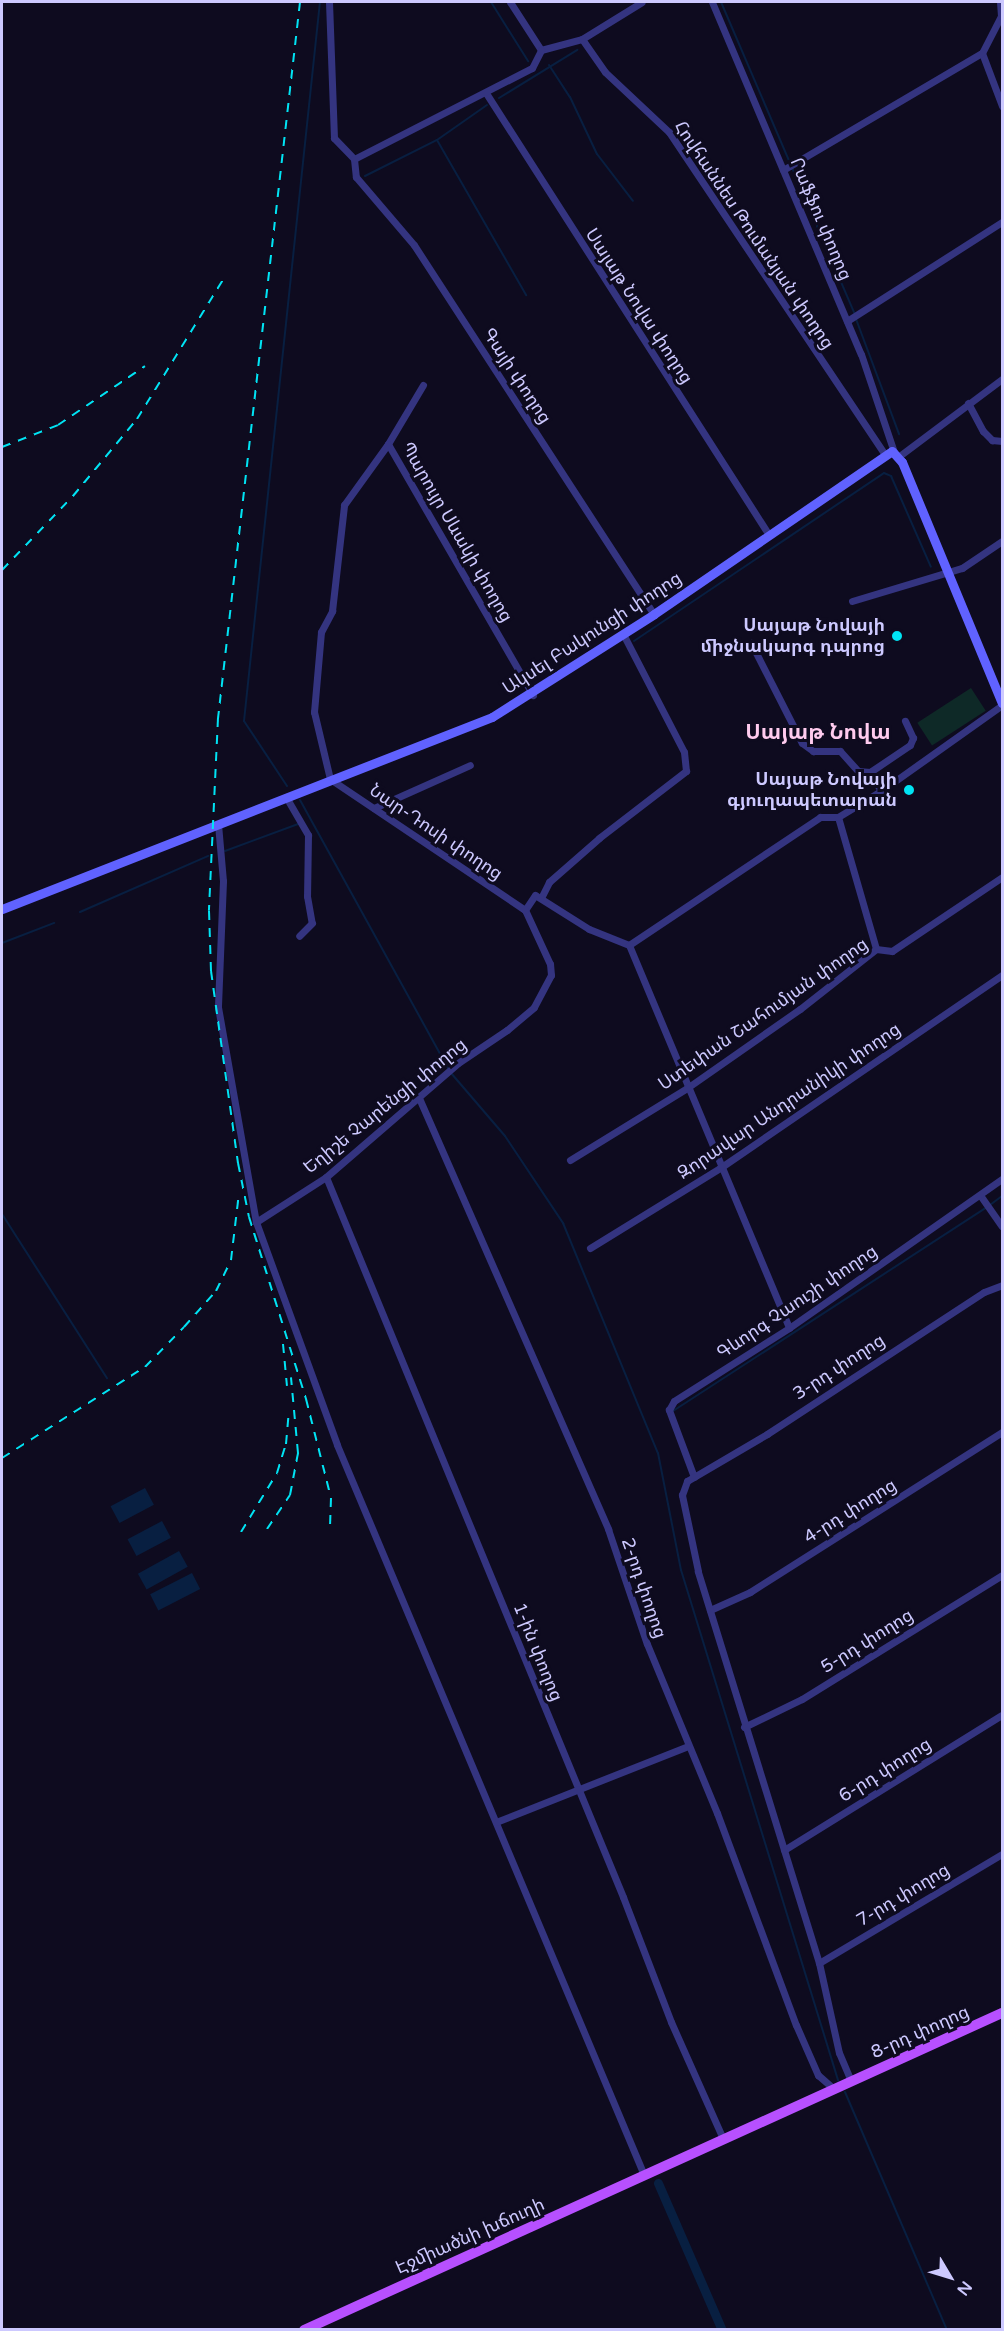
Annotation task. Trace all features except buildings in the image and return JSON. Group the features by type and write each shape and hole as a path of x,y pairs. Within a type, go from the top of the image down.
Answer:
{"main road":[{"name":"Ակսել Բակունցի փողոց","path":"2,909 492,717 532,695 892,453"},
{"name":"Րաֆֆու փողոց","path":"892,453 948,571 1002,704"},
{"name":"8-րդ փողոց","path":"723,2139 1002,2013"},
{"name":"Էջմիածնի խճուղի","path":"304,2330 723,2139"}],"street":[{"path":"329,2 334,138 354,159 532,68 541,50 582,39 642,2"},
{"path":"510,2 541,50"},
{"name":"Րաֆֆու փողոց","path":"712,2 787,167 847,321 892,453"},
{"path":"787,167 982,53 1002,16 1000,2"},
{"name":"Հովհաննես Թումանյան փողոց","path":"582,39 605,72 669,132 892,453"},
{"path":"982,53 1002,106"},
{"name":"Սայաթ Նովա փողոց","path":"486,93 769,535"},
{"name":"Գայի փողոց","path":"354,159 356,177 414,245 654,614"},
{"path":"847,321 1002,222"},
{"path":"892,453 1002,379"},
{"name":"Պարույր Սևակի փողոց","path":"423,385 388,444 532,695"},
{"path":"968,403 982,430 992,440 1002,441"},
{"path":"330,779 314,712 321,632 332,611 344,505 388,444"},
{"path":"852,601 962,568 1002,541"},
{"path":"541,898 549,882 599,838 686,771 684,752 623,634"},
{"path":"751,643 802,743 813,751 840,751 858,771 870,772 910,745 913,738 905,721"},
{"path":"629,945 820,817 838,817 881,791 1002,704"},
{"path":"374,808 470,765"},
{"path":"870,772 881,791"},
{"name":"Նար-Դոսի փողոց","path":"330,779 525,910"},
{"path":"286,796 308,835 307,896 312,922 299,936"},
{"path":"838,817 876,949"},
{"path":"219,824 223,881 218,1007 256,1222 337,1445 646,2174"},
{"name":"Ստեփան Շահումյան փողոց","path":"570,1160 687,1088 800,1009 876,949 892,951 1002,878"},
{"path":"525,910 536,895 590,929 629,945 720,1168 789,1328"},
{"name":"Եղիշե Չարենցի փողոց","path":"256,1222 326,1177 458,1063 507,1030 534,1006 547,987 550,964 525,910"},
{"name":"Զորավար Անդրանիկի փողոց","path":"590,1248 720,1168 1002,975"},
{"name":"2-րդ փողոց","path":"419,1098 608,1529 688,1746 796,2025 818,2075 834,2089"},
{"name":"1-ին փողոց","path":"326,1177 671,2022 723,2139"},
{"name":"Գևորգ Չաուշի փողոց","path":"694,1477 669,1410 675,1401 789,1328 1002,1179"},
{"path":"980,1195 1002,1226"},
{"name":"3-րդ փողոց","path":"694,1477 767,1434 984,1292 1002,1285"},
{"name":"4-րդ փողոց","path":"710,1610 750,1592 1002,1432"},
{"path":"694,1477 687,1481 682,1508 744,1727 819,1963 839,2053 851,2081"},
{"name":"5-րդ փողոց","path":"744,1727 802,1699 1002,1575"},
{"name":"6-րդ փողոց","path":"784,1850 1002,1715"},
{"path":"496,1822 688,1746"},
{"name":"7-րդ փողոց","path":"819,1963 1002,1854"}],"green space":[{"path":"971,688 986,711 932,746 917,723"}],"water":[{"path":"145,1488 154,1505 119,1523 111,1506"},
{"path":"162,1521 171,1538 136,1556 128,1539"},
{"path":"179,1551 188,1567 147,1590 138,1574"},
{"path":"192,1573 200,1589 158,1610 150,1594"}],"waterway":[{"path":"287,786 244,721 320,2"},
{"path":"491,2 528,61"},
{"path":"721,2 854,313"},
{"path":"499,98 577,50"},
{"path":"549,65 570,97 597,154 633,201"},
{"path":"365,176 437,140 487,105"},
{"path":"437,140 526,295"},
{"path":"856,319 899,434"},
{"path":"634,641 884,473 891,476 931,567"},
{"path":"300,800 448,1068"},
{"path":"225,851 298,824"},
{"path":"80,912 208,856"},
{"path":"2,943 54,923"},
{"path":"451,1073 505,1136 563,1223 658,1453 681,1570 838,2080"},
{"path":"990,1205 1002,1196"},
{"path":"673,1411 985,1208"},
{"path":"2,1214 107,1378"},
{"path":"845,2092 947,2330"},
{"path":"658,2183 722,2330"}],"railway":[{"path":"300,2 218,718 209,911 211,971 238,1163 249,1217 306,1399 331,1498 330,1527"},
{"path":"2,570 73,496 137,419 223,280"},
{"path":"2,447 58,425 145,366"},
{"path":"2,1458 145,1367 184,1327 216,1291 231,1260 239,1193"},
{"path":"283,1344 287,1386"},
{"path":"267,1529 290,1495 298,1453 291,1377"},
{"path":"241,1532 277,1473 286,1444 289,1410"}],"place":[{"name":"Սայաթ Նովայի միջնակարգ դպրոց","path":"897,636"},
{"name":"Սայաթ Նովայի գյուղապետարան","path":"909,790"}],"district":[{"name":"Սայաթ Նովա","path":"818,733"}]}
